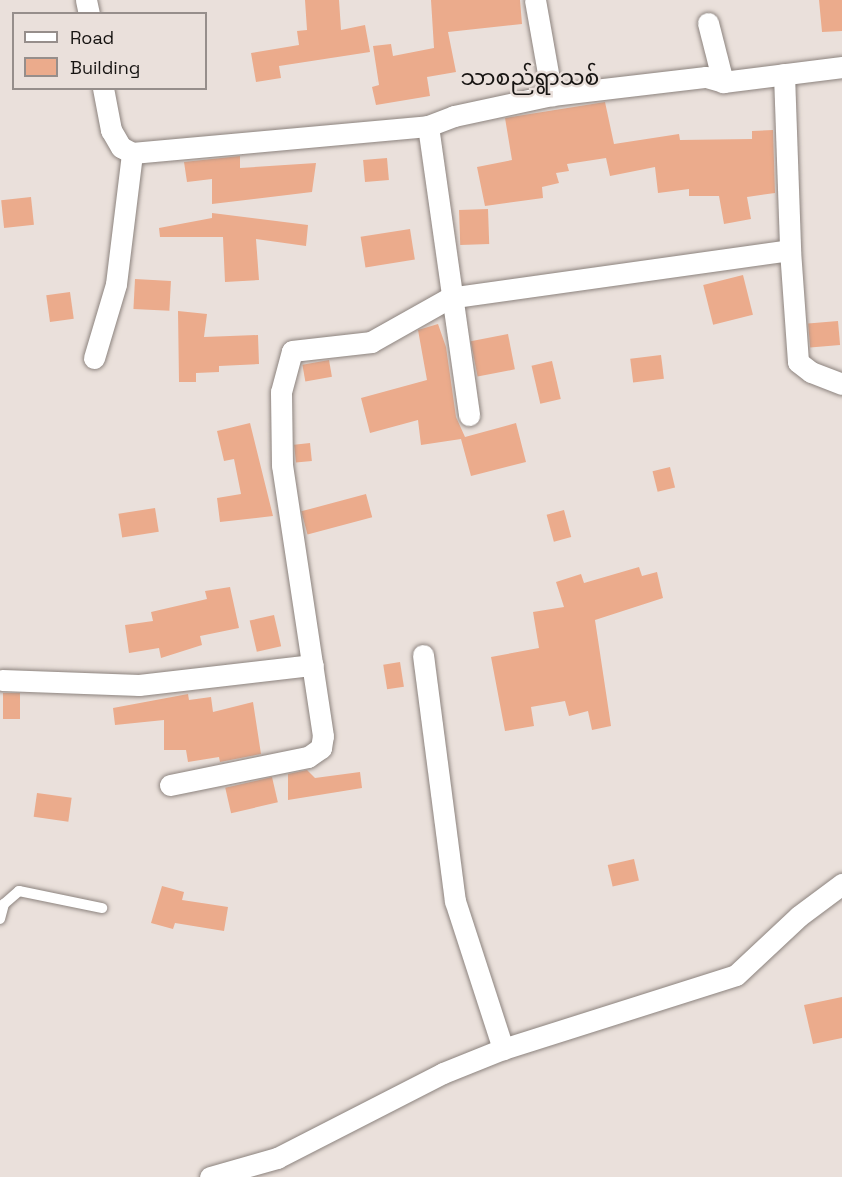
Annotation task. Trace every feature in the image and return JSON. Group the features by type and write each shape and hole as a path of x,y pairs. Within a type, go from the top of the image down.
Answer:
{"street":[{"path":"535,0 552,95"},
{"path":"708,23 723,82"},
{"path":"103,90 111,130 121,147 132,153 428,126 454,116 552,95 706,76 723,82 842,67"},
{"path":"784,74 790,250 798,362 811,372 842,384"},
{"path":"428,126 450,298 469,416"},
{"path":"94,358 116,284 132,153"},
{"path":"170,784 308,757 321,748 313,665 282,465 281,392 292,351 371,342 450,298 790,250"},
{"path":"423,655 455,901 503,1049"},
{"path":"2,680 139,685 313,665"},
{"path":"210,1177 277,1158 443,1072 503,1049 736,975 799,916 842,884"}],"lane":[{"path":"0,919 3,904 19,891 102,908"}],"building":[{"path":"305,0 339,0 341,30 365,25 370,52 279,66 281,78 256,82 251,53 299,45 297,31 307,30"},
{"path":"431,0 520,0 522,24 448,32 456,72 427,77 430,96 376,105 372,87 379,85 373,46 391,44 393,56 434,48"},
{"path":"819,0 842,0 842,31 822,32"},
{"path":"605,102 614,144 679,134 680,140 752,139 752,131 773,130 775,193 747,197 751,219 724,224 719,196 689,196 689,189 658,193 655,167 610,176 606,158 567,164 569,171 556,173 559,183 542,187 543,198 485,206 477,167 512,160 505,118"},
{"path":"240,156 240,168 316,163 312,192 212,204 212,179 187,182 184,162"},
{"path":"387,158 389,180 365,182 363,160"},
{"path":"31,197 34,225 4,228 1,200"},
{"path":"488,209 489,244 460,245 459,210"},
{"path":"212,213 308,225 306,246 256,239 259,280 225,282 223,237 160,237 159,228 212,218"},
{"path":"410,229 415,260 365,267 361,237"},
{"path":"743,275 753,315 713,325 703,285"},
{"path":"135,279 171,281 169,311 133,309"},
{"path":"70,292 74,319 50,322 46,295"},
{"path":"178,311 207,314 204,337 258,335 259,364 219,366 219,372 196,373 196,382 179,382"},
{"path":"838,321 840,345 810,348 808,324"},
{"path":"438,324 446,347 456,417 465,437 516,423 526,462 471,476 461,439 421,445 418,420 370,433 361,398 427,380 418,330"},
{"path":"508,334 515,369 478,377 471,341"},
{"path":"661,355 664,379 633,383 630,359"},
{"path":"329,360 332,377 305,381 302,365"},
{"path":"552,361 561,399 540,404 532,366"},
{"path":"250,423 273,516 220,522 217,498 241,494 234,459 224,461 217,431"},
{"path":"310,443 312,461 296,463 294,445"},
{"path":"670,467 675,487 658,492 653,471"},
{"path":"366,494 372,517 307,535 301,511"},
{"path":"155,508 159,532 122,537 118,514"},
{"path":"564,510 571,537 554,542 547,515"},
{"path":"639,567 642,576 657,572 663,598 595,620 611,726 592,730 588,711 569,716 565,701 531,707 534,726 505,731 491,657 539,648 533,612 564,607 556,582 581,574 584,583"},
{"path":"230,587 239,628 200,636 202,645 161,658 159,648 129,653 125,625 153,621 151,612 207,599 205,591"},
{"path":"274,615 281,646 257,652 250,621"},
{"path":"400,662 404,687 387,689 383,665"},
{"path":"3,693 20,693 20,719 3,719"},
{"path":"188,694 189,700 211,697 213,712 253,702 261,754 220,762 219,757 188,762 186,750 164,750 164,720 115,725 113,708"},
{"path":"307,770 315,778 360,772 362,788 288,800 288,774"},
{"path":"272,777 278,802 231,813 225,788"},
{"path":"37,793 72,798 68,822 34,817"},
{"path":"634,859 639,880 613,887 608,865"},
{"path":"162,886 184,892 182,900 228,907 224,931 175,923 173,929 151,923"},
{"path":"842,997 842,1038 813,1044 804,1005"}],"district":[{"name":"သာစည်ရွာသစ်","path":"530,78"}]}
